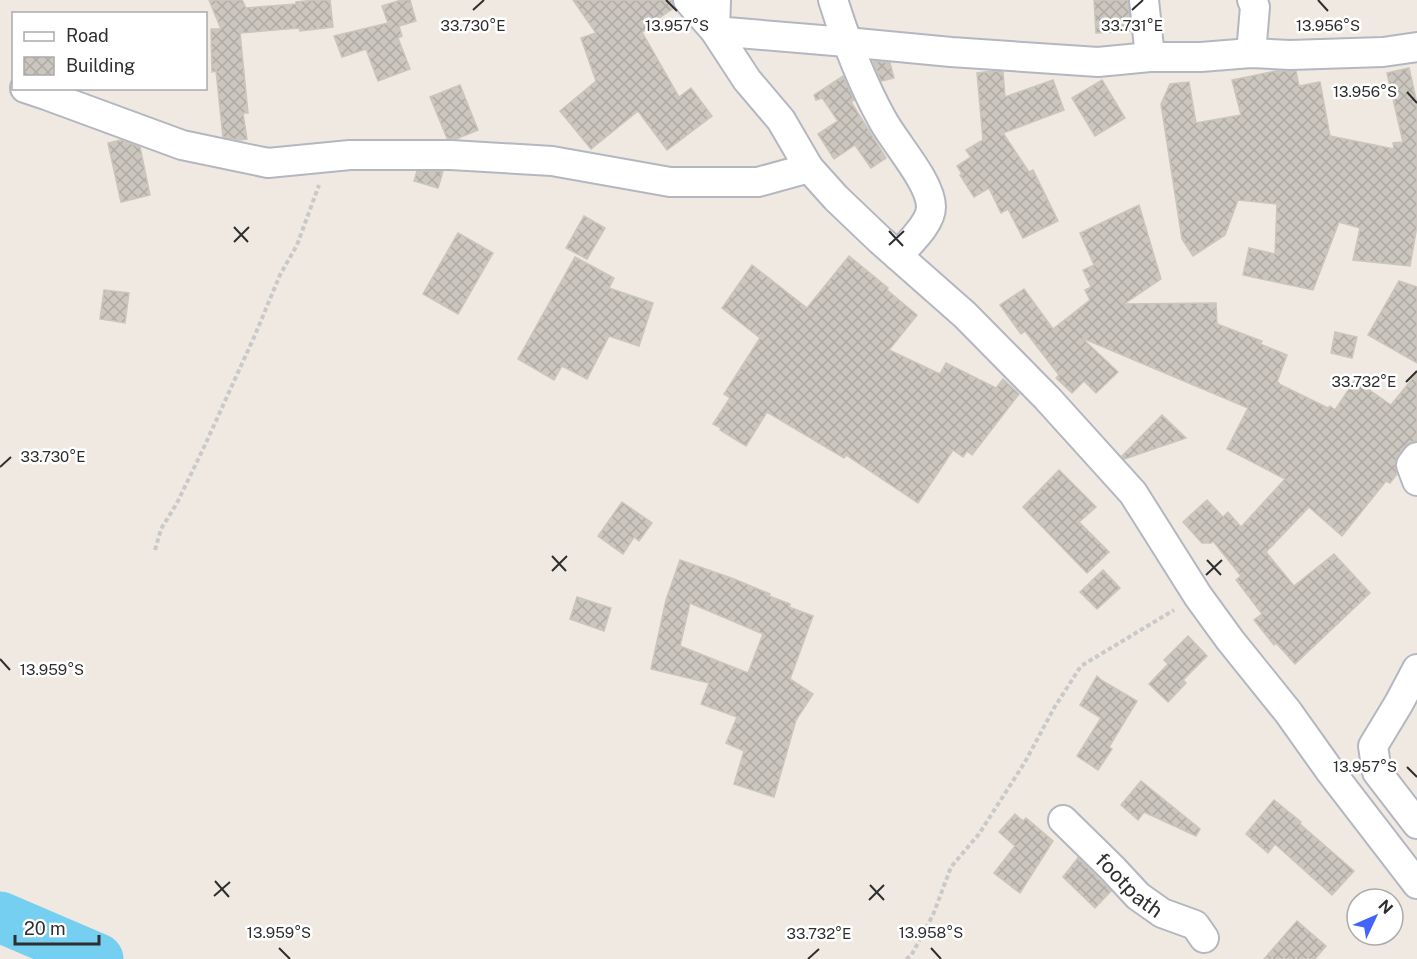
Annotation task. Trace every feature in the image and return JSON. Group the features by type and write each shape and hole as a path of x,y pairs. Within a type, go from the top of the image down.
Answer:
{"street":[{"path":"688,0 715,31 747,80 781,120 809,168 855,218 965,315 1047,398 1133,493 1198,596 1417,884"},
{"path":"715,31 716,0"},
{"path":"833,0 846,42 882,121 914,168 928,195 931,209 926,223 898,256"},
{"path":"1144,0 1150,57"},
{"path":"1251,53 1255,7 1252,0"},
{"path":"715,31 951,52 1098,62 1150,57 1201,57 1251,53 1290,55 1371,53 1417,47"},
{"path":"31,90 182,145 268,162 350,155 452,155 552,162 670,182 758,182 809,168"},
{"path":"1417,457 1411,465 1417,481"},
{"path":"1417,669 1373,746 1377,772 1417,824"},
{"name":"footpath","path":"1063,820 1138,896 1162,913 1195,925 1204,938"}],"path":[{"path":"155,550 161,529 177,503 205,445 280,275 297,244 320,184 318,158"},
{"path":"906,959 911,956 933,915 951,867 979,834 1025,762 1054,708 1081,666 1198,596"}],"building":[{"path":"209,0 242,0 246,8 330,0 333,27 300,31 299,28 240,33 248,113 243,113 247,139 223,137 216,71 212,72 211,29 221,29"},
{"path":"401,0 410,0 416,21 399,26 402,36 398,38 410,69 378,81 366,49 342,57 334,36 388,23 382,6"},
{"path":"573,0 672,0 674,8 642,32 679,97 691,88 712,116 667,150 638,111 591,149 560,111 596,81 581,38 596,33"},
{"path":"1094,0 1128,0 1131,31 1096,33"},
{"path":"873,61 890,63 894,78 881,81"},
{"path":"1409,68 1417,103 1417,226 1410,266 1353,260 1360,228 1339,222 1313,290 1243,275 1249,248 1275,254 1277,204 1238,200 1225,235 1193,256 1182,239 1161,104 1170,84 1189,82 1196,123 1241,115 1232,80 1276,71 1296,71 1299,86 1320,82 1330,136 1394,149 1393,143 1403,142 1387,73"},
{"path":"1003,72 1005,97 1053,80 1064,110 1003,133 1029,172 1033,170 1058,221 1023,238 1008,209 1001,213 989,188 974,197 957,166 971,157 966,150 983,140 977,73"},
{"path":"843,76 854,100 851,102 886,158 871,168 855,145 834,159 818,134 838,121 823,99 825,97 816,100 814,95"},
{"path":"1102,80 1125,118 1095,136 1072,98"},
{"path":"460,85 478,130 456,139 447,138 430,97"},
{"path":"121,140 140,147 150,195 121,202 108,143"},
{"path":"417,171 443,171 438,188 414,181"},
{"path":"1139,205 1161,279 1124,304 1216,303 1217,324 1262,341 1260,344 1287,355 1277,382 1279,384 1335,410 1355,380 1391,405 1417,373 1417,441 1410,442 1398,455 1395,463 1397,474 1390,483 1386,481 1342,536 1309,507 1266,552 1294,586 1334,554 1370,593 1295,664 1276,643 1274,645 1254,620 1262,614 1236,580 1241,576 1213,541 1202,543 1183,522 1207,500 1223,517 1228,512 1241,527 1285,479 1227,449 1248,408 1082,338 1118,372 1096,393 1084,381 1072,393 1056,378 1059,375 1025,331 1021,334 1000,305 1024,289 1053,329 1090,300 1085,290 1091,287 1083,270 1094,265 1080,233"},
{"path":"584,216 605,228 587,259 566,248"},
{"path":"458,233 493,253 458,314 423,294"},
{"path":"849,256 917,315 889,350 940,374 946,363 996,388 1003,379 1019,394 972,455 967,451 963,457 953,450 918,503 846,455 844,458 767,412 746,446 713,424 730,398 724,394 760,338 722,308 752,265 807,308"},
{"path":"575,257 614,278 609,288 653,303 639,346 609,336 587,379 562,366 554,380 518,359"},
{"path":"1399,281 1417,287 1417,363 1368,335"},
{"path":"104,290 129,293 125,323 100,319"},
{"path":"1335,332 1357,337 1352,358 1331,353"},
{"path":"1162,415 1186,438 1124,459 1122,456"},
{"path":"1059,470 1096,507 1079,522 1109,552 1087,573 1023,507"},
{"path":"622,502 652,523 639,541 634,537 623,554 598,536"},
{"path":"680,560 770,594 769,596 790,604 789,607 813,616 790,679 813,694 796,720 774,797 734,784 744,751 726,743 737,717 701,704 709,683 651,669 666,600","holes":["690,603 763,634 748,673 680,646"]},
{"path":"1103,570 1120,588 1097,609 1080,592"},
{"path":"577,597 611,608 604,631 570,619"},
{"path":"1188,636 1207,656 1183,680 1186,683 1168,702 1149,684 1168,664 1164,660"},
{"path":"1097,676 1137,701 1109,747 1112,749 1098,770 1077,756 1101,718 1080,705"},
{"path":"1141,781 1200,829 1196,836 1144,812 1138,820 1121,805"},
{"path":"1274,800 1354,871 1332,895 1275,844 1268,853 1246,834"},
{"path":"1015,814 1023,821 1026,818 1053,841 1020,893 994,873 1015,846 999,832"},
{"path":"1078,858 1111,891 1095,908 1063,877"},
{"path":"1297,921 1326,946 1315,959 1264,959"}],"waterway":[{"path":"0,917 98,959"}]}
